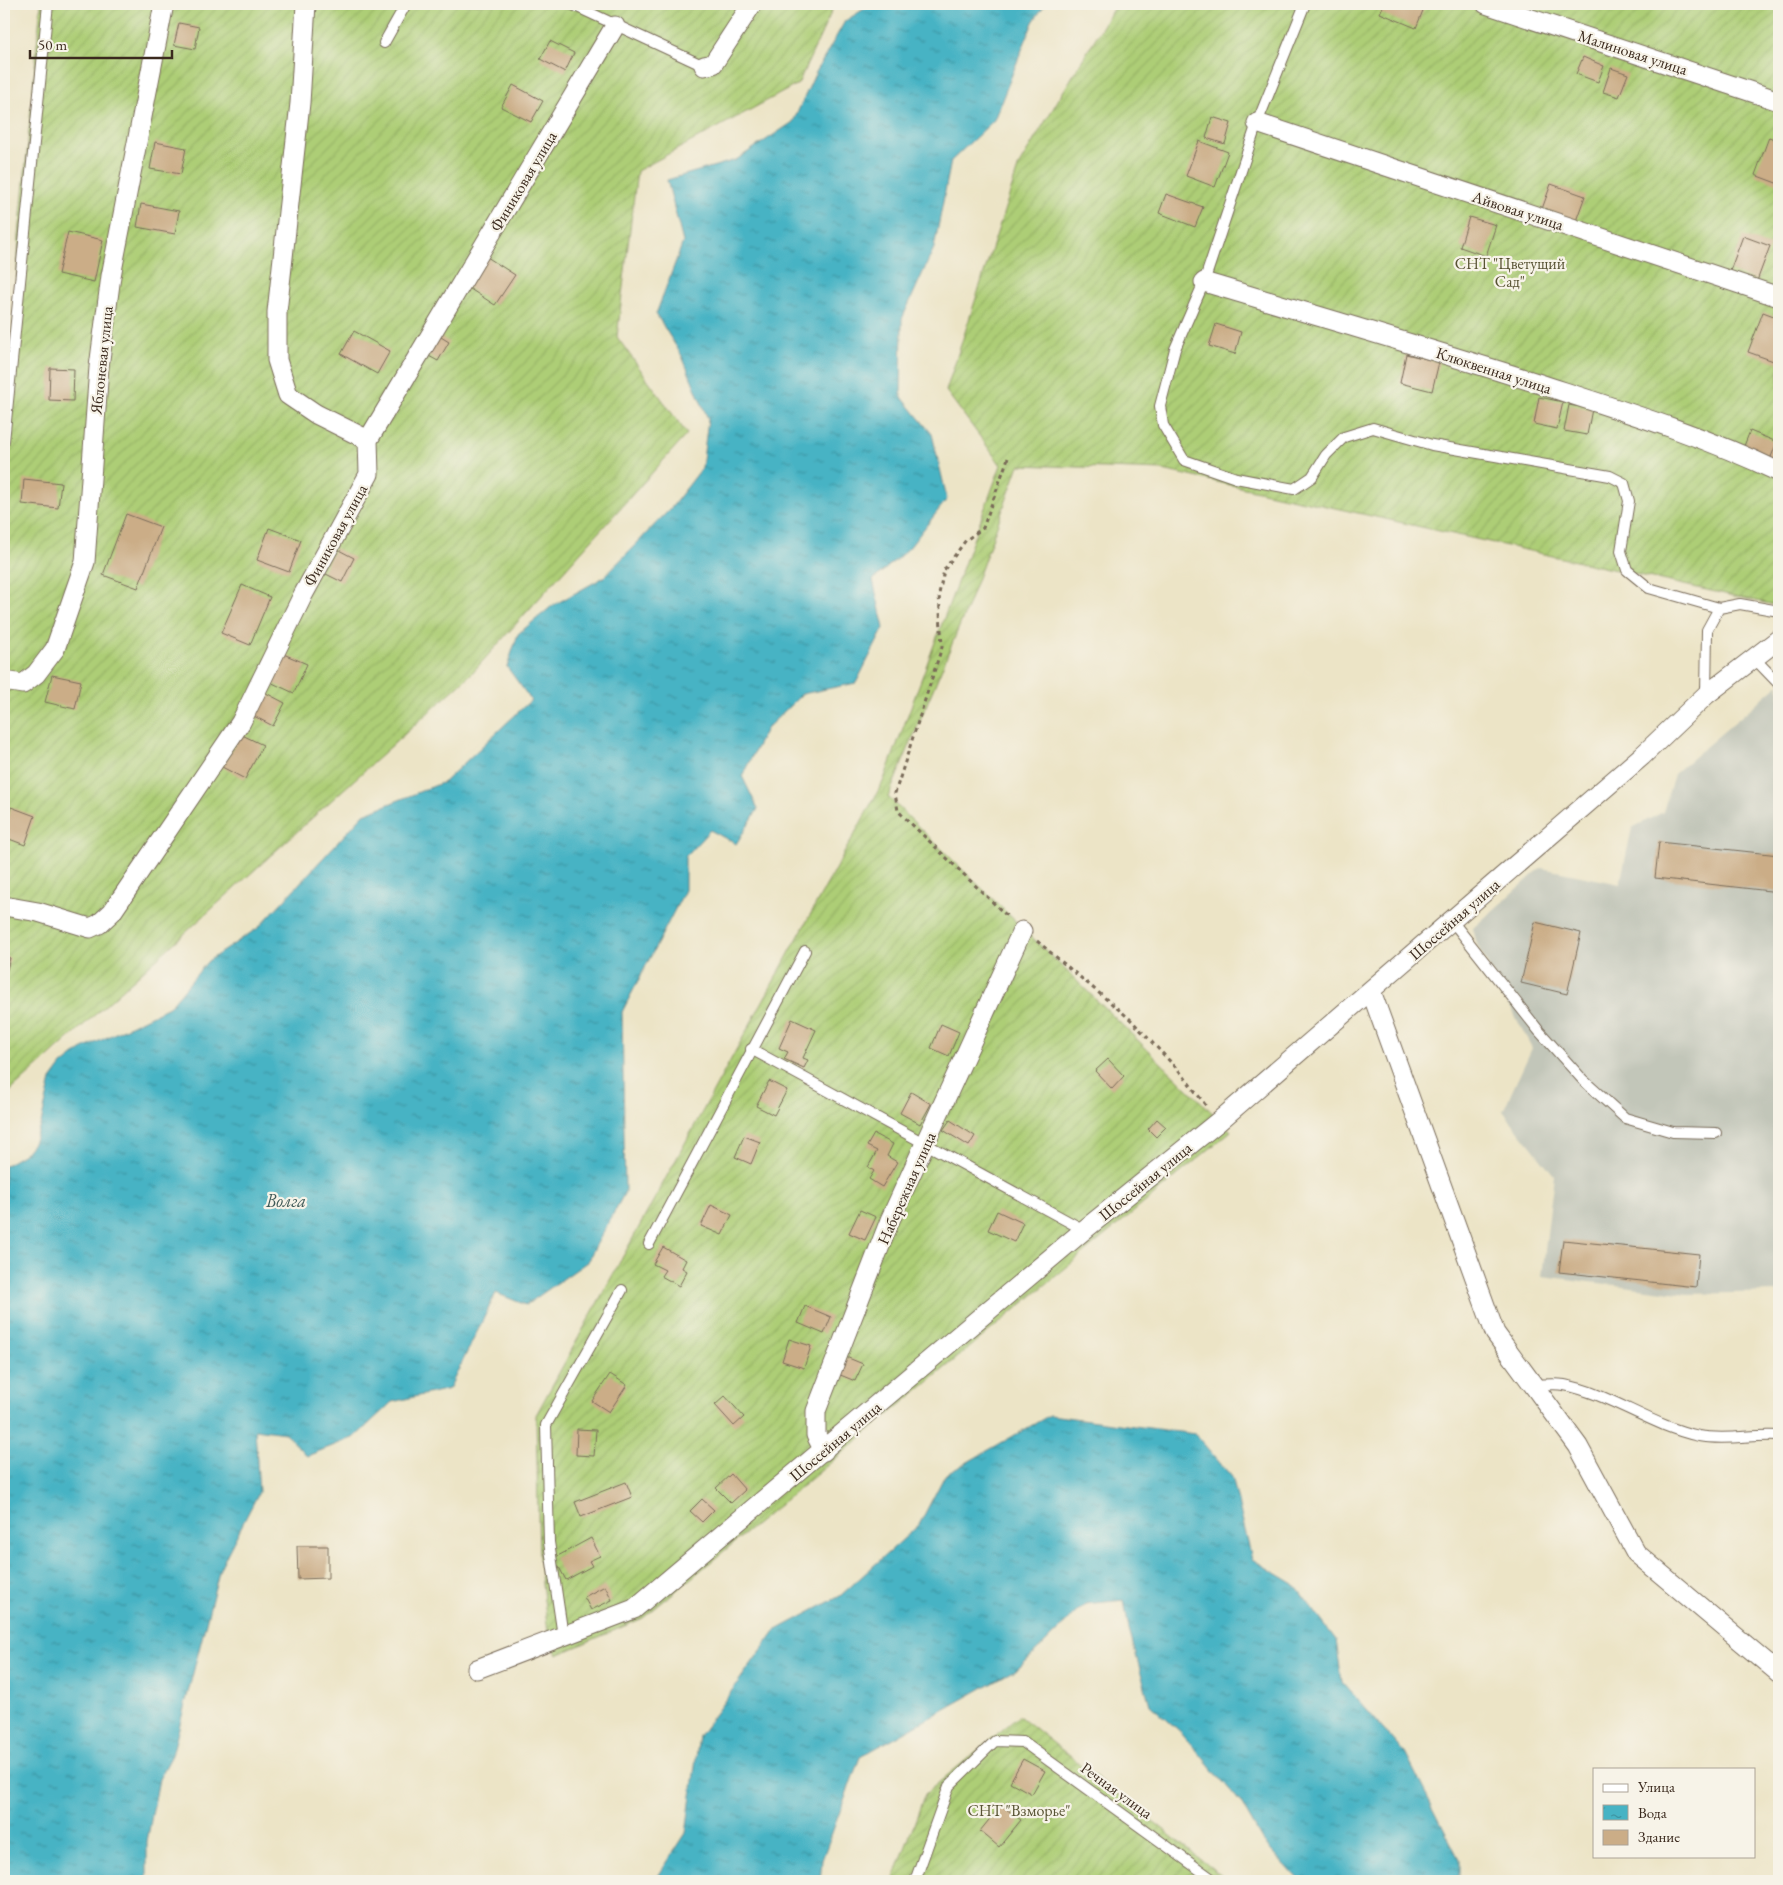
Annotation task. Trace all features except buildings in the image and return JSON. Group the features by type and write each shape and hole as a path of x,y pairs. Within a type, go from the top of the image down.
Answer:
{"street":[{"name":"Яблоневая улица","path":"4,681 23,684 36,674 55,649 85,562 99,367 111,276 164,4"},
{"path":"306,4 300,103 277,312 277,360 288,395 316,414 368,440"},
{"path":"704,66 713,64 752,4"},
{"name":"Малиновая улица","path":"1486,4 1779,100"},
{"name":"Финиковая улица","path":"4,906 38,912 90,928 99,924 112,912 241,722 303,595 369,474 368,440 615,26"},
{"name":"Айвовая улица","path":"1257,123 1779,298"},
{"name":"Клюквенная улица","path":"1204,282 1427,348 1646,418 1728,448 1779,472"},
{"name":"Шоссейная улица","path":"477,1669 634,1609 824,1451 1084,1230 1218,1122 1642,756 1706,695 1779,638"},
{"name":"Набережная улица","path":"824,1451 816,1435 816,1411 890,1220 1022,931"},
{"path":"1371,991 1495,1333 1578,1446 1636,1553 1779,1673"}],"lane":[{"path":"4,441 48,4"},
{"path":"384,43 406,4"},
{"path":"572,4 615,26 704,66"},
{"path":"1305,4 1257,123 1204,282 1175,349 1160,406 1163,425 1184,460 1236,478 1294,489 1312,476 1326,455 1344,437 1373,428 1432,445 1610,476 1624,483 1629,501 1621,551 1627,570 1649,588 1718,608 1740,604 1779,611"},
{"path":"1706,695 1707,630 1718,608"},
{"path":"1754,658 1779,684"},
{"path":"1452,920 1539,1031 1582,1080 1625,1118 1673,1132 1716,1133"},
{"path":"649,1244 751,1049 805,951"},
{"path":"751,1049 1084,1230"},
{"path":"563,1636 549,1542 546,1425 622,1290"},
{"path":"1533,1385 1563,1384 1599,1397 1657,1424 1700,1436 1738,1438 1779,1436"},
{"name":"Речная улица","path":"915,1881 949,1786 995,1742 1023,1742 1215,1881"}],"path":[{"path":"1008,458 983,528 966,540 944,570 939,594 942,647 895,793 898,811 1022,931 1041,943 1130,1019 1182,1074 1218,1122"}],"shaded area":[{"path":"1779,684 1779,1292 1688,1294 1542,1276 1554,1175 1503,1111 1532,1048 1477,944 1473,928 1541,868 1620,884 1632,828 1663,812 1674,774"}],"green space":[{"path":"41,4 835,4 798,84 637,171 617,337 687,434 471,674 4,1097 4,512 19,236"},
{"name":"СНТ \"Цветущий Сад\"","path":"1116,4 1779,4 1779,606 1163,470 1019,465 967,608 888,797 1231,1131 643,1618 557,1655 548,1633 539,1558 536,1415 883,782 1001,465 946,391 1019,165"},
{"name":"СНТ \"Взморье\"","path":"1019,1716 1228,1881 893,1881 925,1794"}],"water":[{"name":"Волга","path":"872,4 1045,4 1033,22 994,120 951,161 934,248 902,319 901,396 932,434 947,499 909,548 873,580 884,628 856,683 802,694 766,729 742,776 758,809 736,844 710,830 685,857 685,890 622,1012 625,1192 587,1262 526,1305 496,1293 449,1389 392,1402 355,1437 307,1456 285,1433 255,1429 259,1492 220,1568 172,1755 159,1779 147,1841 147,1881 4,1881 4,1166 24,1154 33,1143 41,1123 51,1080 62,1065 81,1050 169,1007 208,961 258,928 364,814 444,782 531,700 507,667 518,634 552,606 604,577 671,508 702,468 708,419 682,356 656,314 683,242 667,180 736,160 793,122 815,74 845,21"},
{"path":"1050,1415 1195,1434 1232,1477 1252,1559 1294,1584 1336,1640 1342,1682 1405,1753 1459,1859 1459,1881 1300,1881 1262,1840 1241,1803 1182,1733 1150,1705 1129,1630 1124,1600 1085,1604 1020,1667 860,1757 822,1860 820,1881 655,1881 686,1833 699,1736 775,1631 840,1596 919,1525 945,1475"}]}
